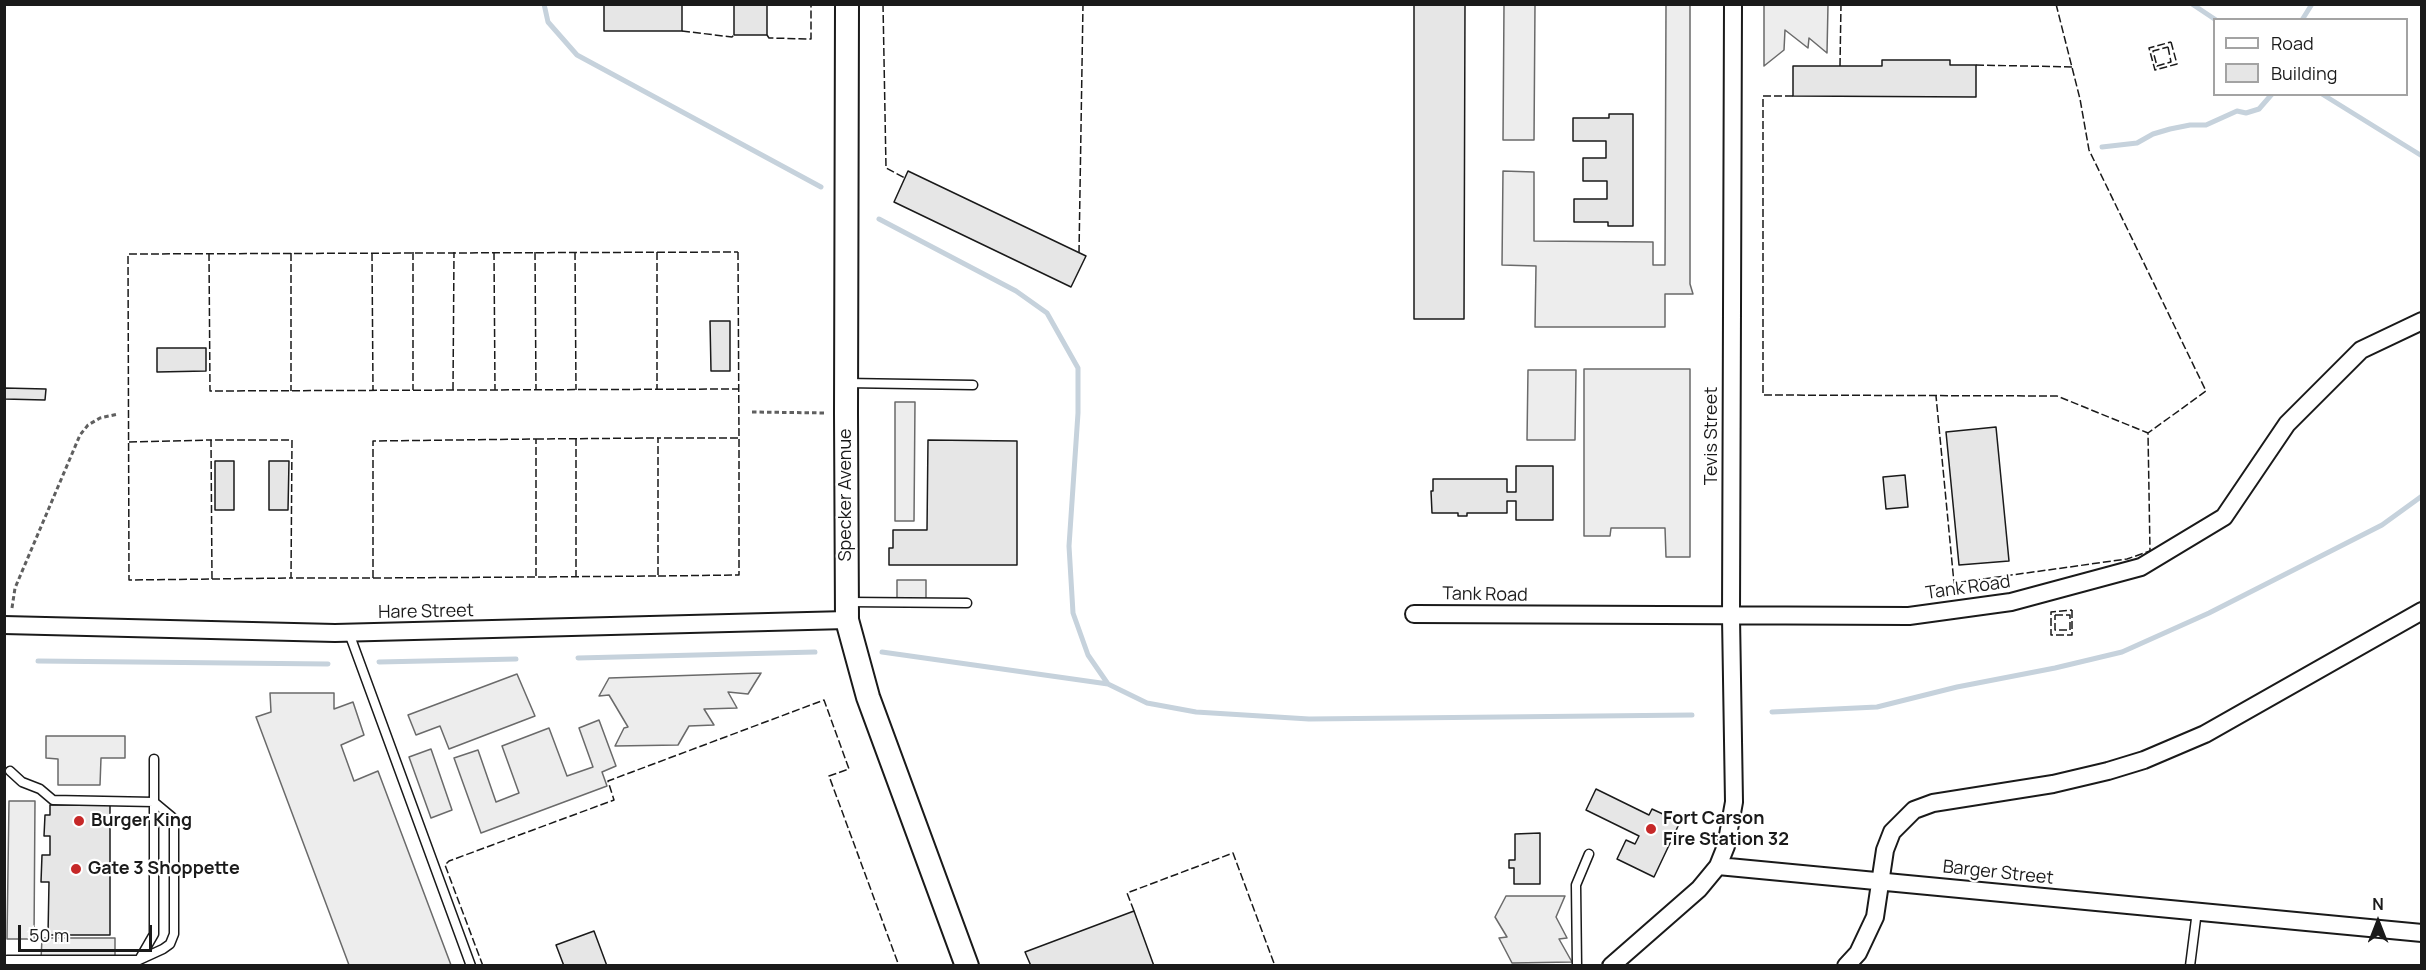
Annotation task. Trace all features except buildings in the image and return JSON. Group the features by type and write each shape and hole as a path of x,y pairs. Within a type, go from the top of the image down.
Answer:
{"street":[{"name":"Specker Avenue","path":"847,4 847,611 868,697 968,966"},
{"name":"Tevis Street","path":"1718,866 1726,846 1734,802 1731,617 1733,4"},
{"name":"Tank Road","path":"1414,614 1909,616 2011,602 2141,567 2224,517 2287,424 2361,350 2421,321"},
{"name":"Hare Street","path":"8,625 349,633 847,611"},
{"path":"1846,966 1857,953 1875,917 1885,849 1892,832 1914,810 1933,803 2086,776 2144,760 2205,734 2421,611"},
{"path":"1611,966 1699,889 1718,866"},
{"name":"Barger Street","path":"1718,866 2421,933"}],"lane":[{"path":"846,383 973,385"},
{"path":"847,611 967,603"},
{"path":"349,633 471,966"},
{"path":"139,960 154,934 154,759"},
{"path":"7,960 139,960 170,944 174,934 174,824 166,810 154,802 53,800 40,789 22,782 10,771"},
{"path":"1577,966 1576,885 1589,854"},
{"path":"2190,966 2197,911"}],"path":[{"path":"752,412 846,413"},
{"path":"8,625 15,588 80,435 88,424 100,418 118,414"}],"shaded area":[{"path":"1504,5 1535,5 1534,140 1503,140"},
{"path":"1666,5 1690,5 1690,284 1693,294 1665,294 1665,327 1535,327 1536,266 1502,265 1503,171 1534,172 1534,241 1653,242 1653,265 1665,265"},
{"path":"1764,5 1828,5 1827,53 1809,38 1808,48 1785,30 1784,50 1764,66"},
{"path":"1584,369 1690,369 1690,557 1666,557 1665,528 1611,528 1610,536 1584,536"},
{"path":"1528,370 1576,370 1575,440 1527,440"},
{"path":"895,402 915,402 914,521 895,521"},
{"path":"897,580 926,580 926,603 897,603"},
{"path":"761,673 748,694 728,692 737,708 704,709 714,725 689,726 678,745 615,746 624,728 628,727 609,695 599,696 609,678"},
{"path":"517,674 535,716 449,749 440,726 416,735 408,715"},
{"path":"270,693 334,693 334,709 353,702 364,735 341,745 354,781 378,771 451,965 349,965 256,717 271,712"},
{"path":"599,720 616,766 602,772 607,786 481,833 454,758 478,750 496,802 519,793 502,746 549,728 567,776 593,767 579,728"},
{"path":"46,736 125,736 125,758 101,758 100,785 58,785 58,759 46,758"},
{"path":"431,749 452,810 431,818 409,757"},
{"path":"9,801 35,801 34,939 7,939"},
{"path":"1506,896 1565,896 1556,917 1567,938 1559,939 1572,962 1512,963 1499,938 1507,937 1495,917"},
{"path":"42,938 115,938 115,961 128,961 128,965 13,966 13,961 41,960"}],"waterway":[{"path":"544,4 548,22 577,55 821,187"},
{"path":"2192,4 2213,18"},
{"path":"2303,18 2312,4"},
{"path":"2102,147 2137,143 2153,134 2170,129 2206,125 2237,111 2246,113 2259,109 2270,96"},
{"path":"2325,96 2422,156"},
{"path":"879,219 1016,291 1047,313 1078,368 1078,413 1069,546 1073,613 1088,655 1108,684 1147,703 1196,712 1309,719 1692,715"},
{"path":"1772,712 1877,707 1957,687 2122,652 2209,613 2382,525 2422,496"},
{"path":"578,658 815,652"},
{"path":"882,652 1108,684"},
{"path":"379,662 516,659"},
{"path":"38,661 328,664"}],"fence":[{"path":"767,35 769,38 811,39 811,4"},
{"path":"883,4 886,168 905,178"},
{"path":"1079,253 1083,4"},
{"path":"1840,66 1841,4"},
{"path":"2056,4 2080,99 2089,150 2206,391 2148,433"},
{"path":"682,31 732,37 734,35"},
{"path":"2171,42 2177,64 2155,70 2149,48 2171,42"},
{"path":"2168,47 2171,62 2157,66 2153,51 2168,47"},
{"path":"1976,65 2072,67"},
{"path":"1793,96 1763,96 1763,395 2057,396 2148,433 2150,551 2127,559 1954,583 1936,396"},
{"path":"413,252 413,390"},
{"path":"453,390 454,252"},
{"path":"494,252 495,390"},
{"path":"535,252 536,390"},
{"path":"575,252 576,390"},
{"path":"657,252 657,390"},
{"path":"738,252 739,438 658,438 658,576 536,577 536,439 373,441 373,578 291,578 292,440 211,440 212,579 129,580 128,254 738,252"},
{"path":"209,253 210,391 739,389"},
{"path":"291,253 291,391"},
{"path":"372,253 373,390"},
{"path":"576,438 576,576"},
{"path":"536,439 658,438"},
{"path":"658,576 739,575 739,438"},
{"path":"129,442 211,440"},
{"path":"373,578 536,577"},
{"path":"212,579 291,578"},
{"path":"2072,610 2072,635 2051,635 2051,612 2072,610"},
{"path":"2055,615 2070,615 2070,630 2055,630 2055,615"},
{"path":"483,966 445,865 449,861 614,800 608,781 824,700 849,769 829,776 899,966"},
{"path":"1134,911 1127,893 1233,853 1275,966"}],"place":[{"name":"Burger King","path":"79,821"},
{"name":"Fort Carson Fire Station 32","path":"1651,829"},
{"name":"Gate 3 Shoppette","path":"76,869"}]}
